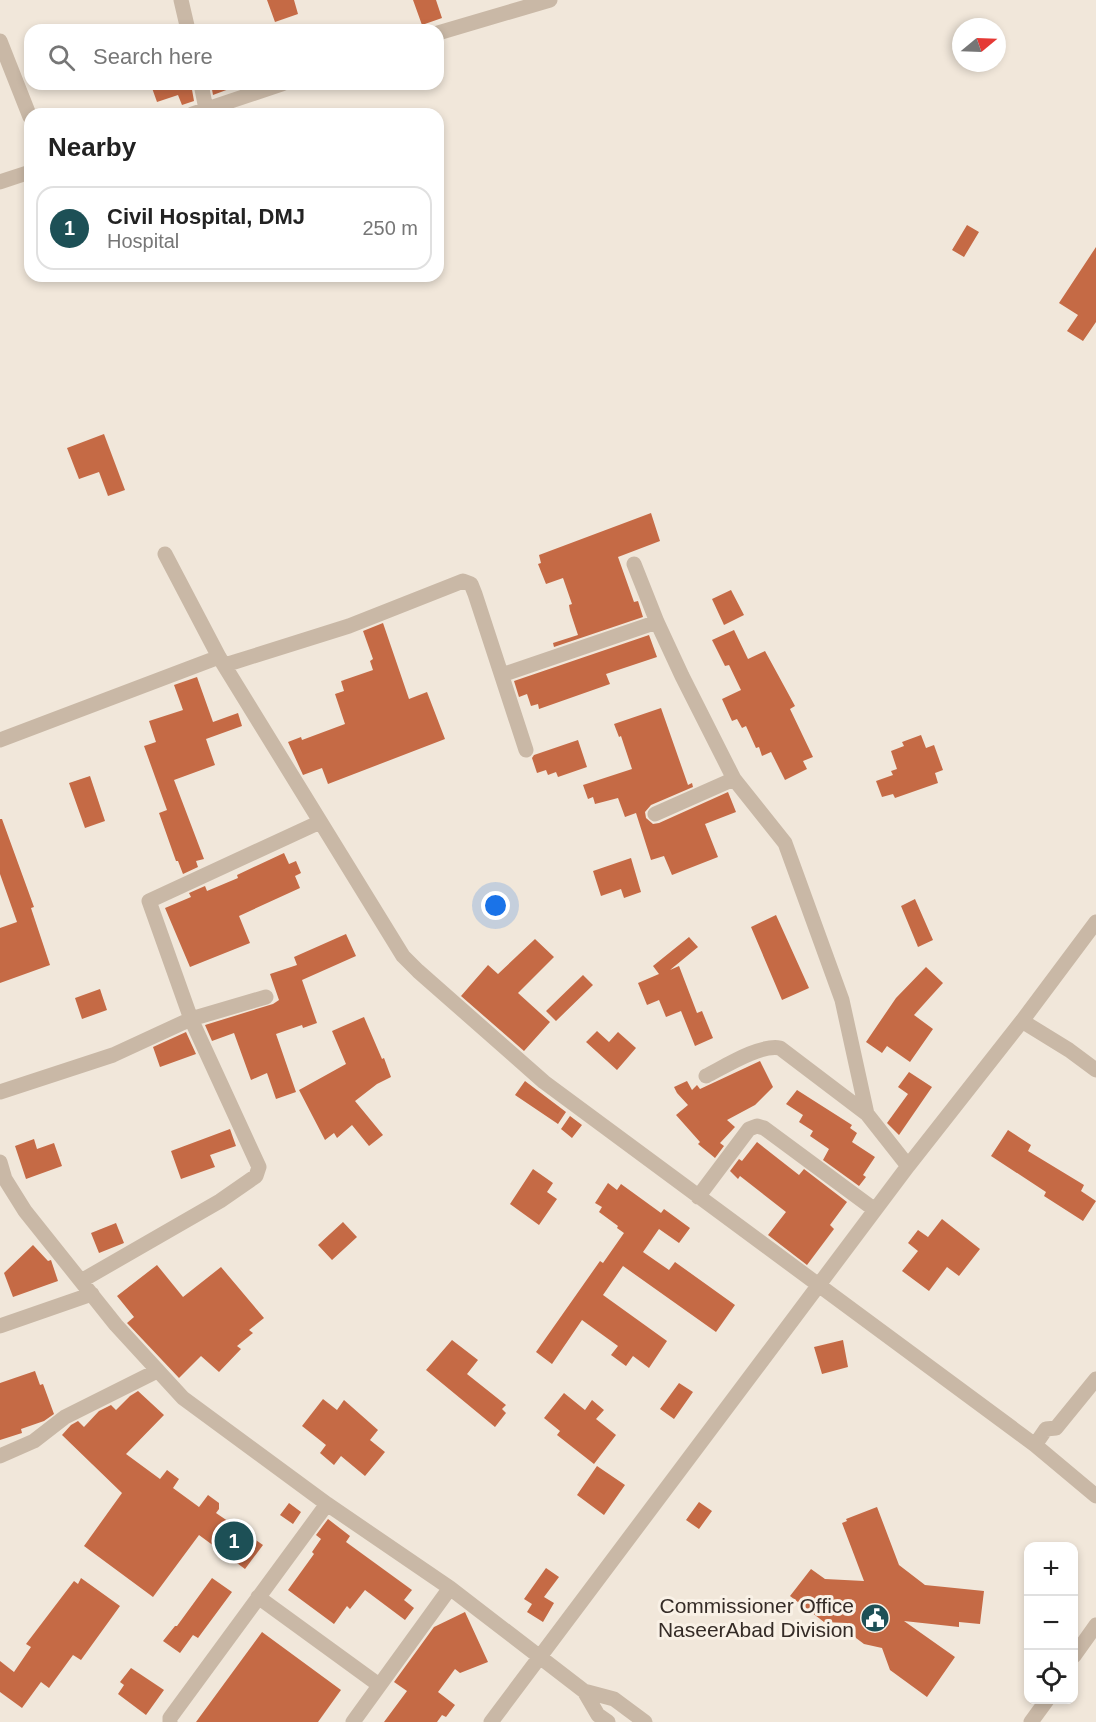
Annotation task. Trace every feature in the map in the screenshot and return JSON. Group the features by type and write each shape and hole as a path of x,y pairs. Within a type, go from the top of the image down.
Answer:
{"street":[{"path":"181,0 187,24"},
{"path":"444,31 550,0"},
{"path":"0,41 26,108"},
{"path":"199,108 201,90"},
{"path":"208,108 264,90"},
{"path":"0,182 24,174"},
{"path":"165,554 222,661 403,956 544,1082 1035,1445 1096,1496"},
{"path":"634,564 657,622 734,779 785,843 842,1000 867,1114"},
{"path":"0,740 222,661 350,626 463,580 471,585 526,750"},
{"path":"502,675 657,622"},
{"path":"655,814 734,779"},
{"path":"81,1281 220,1201 256,1176 259,1167 191,1019 149,901 320,822"},
{"path":"491,1722 908,1166 1022,1021 1096,922"},
{"path":"0,1092 113,1055 191,1019 266,997"},
{"path":"1022,1021 1096,1070"},
{"path":"706,1076 762,1050 772,1047 780,1048 867,1114 908,1166"},
{"path":"698,1197 749,1130 757,1126 764,1128 875,1210"},
{"path":"0,1162 5,1179 25,1212 116,1325 183,1398 327,1504 450,1588 584,1691 614,1699 645,1722"},
{"path":"0,1326 92,1294"},
{"path":"0,1456 34,1441 65,1417 157,1371"},
{"path":"1035,1445 1046,1429 1056,1428 1096,1378"},
{"path":"170,1722 170,1718 327,1504"},
{"path":"353,1722 450,1588"},
{"path":"258,1598 379,1685"},
{"path":"1078,1650 1096,1625"},
{"path":"584,1691 598,1715 608,1722"},
{"path":"1031,1722 1044,1704"}],"building":[{"path":"267,0 294,0 298,14 275,22"},
{"path":"413,0 436,0 442,18 422,24"},
{"path":"153,90 192,90 194,101 182,105 178,95 157,102"},
{"path":"212,90 226,90 213,95"},
{"path":"967,225 979,232 964,257 952,250"},
{"path":"1096,247 1096,322 1083,341 1067,331 1078,315 1059,303"},
{"path":"104,434 125,490 108,496 99,472 79,479 67,448"},
{"path":"651,513 660,541 618,557 634,602 638,601 643,617 554,647 553,643 578,635 570,611 569,605 572,604 563,578 546,584 538,564 541,563 539,555"},
{"path":"731,590 744,615 724,625 712,599"},
{"path":"383,623 409,699 427,692 445,739 328,784 322,768 303,775 288,742 301,737 302,740 345,724 335,694 344,691 341,681 373,670 370,661 373,659 363,631"},
{"path":"734,630 748,659 765,651 795,706 790,709 813,757 803,761 807,769 785,780 771,752 762,756 746,726 742,728 737,719 732,721 722,699 741,690 729,665 725,666 712,640"},
{"path":"649,635 657,657 606,674 610,684 539,709 538,704 531,706 527,694 519,697 514,681"},
{"path":"197,677 213,722 238,713 242,726 206,739 215,765 174,780 204,859 196,861 198,867 183,874 159,813 167,810 144,746 156,742 149,721 183,710 174,685"},
{"path":"661,708 688,785 692,783 693,787 651,805 645,812 646,818 653,824 659,823 728,792 736,812 705,824 718,857 672,875 664,856 651,860 636,813 625,817 618,798 595,804 593,797 588,799 583,785 632,769 621,736 619,737 614,724"},
{"path":"921,735 926,748 934,745 943,770 935,773 938,783 895,798 893,794 882,797 876,781 893,775 891,771 897,769 891,751 904,746 902,742"},
{"path":"578,740 587,767 558,777 556,772 548,775 546,770 537,773 532,758 534,755"},
{"path":"90,776 105,821 85,828 69,783"},
{"path":"0,819 2,819 34,907 31,908 50,965 0,983 0,928 17,922 0,874"},
{"path":"284,853 289,864 296,861 301,873 295,876 300,888 239,916 250,943 190,967 165,908 191,897 189,893 205,886 207,891 238,878 237,875"},
{"path":"631,858 641,892 624,898 621,889 601,896 593,871"},
{"path":"915,899 933,940 918,947 901,906"},
{"path":"776,915 809,988 782,1000 751,927"},
{"path":"346,934 356,956 302,980 317,1023 303,1028 302,1025 276,1034 296,1092 276,1099 267,1073 251,1080 234,1033 212,1041 205,1025 273,1004 279,1000 270,974 297,965 294,957"},
{"path":"689,937 698,947 670,970 679,966 697,1013 702,1011 713,1038 695,1046 681,1011 666,1017 659,1000 647,1005 638,983 659,974 653,966"},
{"path":"535,939 554,957 518,993 550,1022 524,1051 461,996 488,965 498,974"},
{"path":"926,967 943,983 914,1015 933,1029 910,1062 887,1046 882,1053 866,1042 896,998"},
{"path":"583,975 593,985 556,1021 546,1011"},
{"path":"100,989 107,1010 82,1019 75,998"},
{"path":"364,1017 391,1077 377,1084 355,1101 383,1135 369,1146 352,1125 337,1138 334,1133 325,1140 299,1090 346,1064 332,1031"},
{"path":"597,1031 609,1042 618,1032 636,1048 617,1070 586,1042"},
{"path":"186,1032 196,1054 160,1067 153,1047"},
{"path":"760,1061 773,1087 755,1105 727,1120 735,1127 720,1143 724,1146 715,1158 698,1144 700,1142 676,1115 688,1105 674,1087 687,1081 692,1090 697,1085 700,1089"},
{"path":"909,1072 932,1087 899,1135 887,1123 908,1094 898,1087"},
{"path":"525,1081 566,1112 558,1124 515,1095"},
{"path":"797,1090 852,1125 850,1128 857,1133 852,1142 875,1157 863,1175 866,1177 859,1186 823,1160 829,1149 810,1136 813,1131 799,1122 803,1115 786,1104"},
{"path":"570,1116 582,1125 572,1138 561,1129"},
{"path":"230,1129 236,1146 210,1155 215,1167 181,1179 171,1151"},
{"path":"1008,1130 1031,1145 1028,1151 1084,1185 1081,1191 1096,1201 1083,1221 1044,1196 1046,1192 991,1156"},
{"path":"34,1139 37,1149 54,1143 62,1166 26,1179 15,1146"},
{"path":"757,1142 799,1175 804,1169 847,1202 830,1225 834,1229 807,1265 768,1235 786,1212 740,1176 738,1179 730,1171 739,1159 742,1161"},
{"path":"533,1169 553,1183 547,1192 557,1199 539,1225 510,1204"},
{"path":"608,1183 617,1190 621,1184 661,1213 664,1209 690,1228 679,1243 659,1229 643,1252 669,1270 675,1262 735,1305 716,1332 623,1266 603,1295 667,1341 649,1368 633,1356 626,1366 611,1355 618,1346 582,1320 552,1364 536,1352 600,1261 603,1263 624,1233 599,1212 602,1207 595,1203"},
{"path":"942,1219 980,1249 959,1276 947,1267 929,1291 902,1271 918,1251 908,1243 918,1230 928,1237"},
{"path":"343,1222 357,1237 332,1260 318,1245"},
{"path":"116,1223 124,1243 99,1253 91,1233"},
{"path":"33,1245 48,1261 51,1260 58,1281 13,1297 4,1273"},
{"path":"157,1265 183,1297 221,1267 264,1318 249,1330 253,1333 237,1346 241,1349 219,1372 201,1356 179,1378 127,1323 134,1317 117,1296"},
{"path":"452,1340 478,1360 467,1374 506,1405 502,1409 506,1413 495,1427 426,1370"},
{"path":"843,1340 848,1367 822,1374 814,1347"},
{"path":"35,1371 40,1385 43,1384 54,1414 44,1421 21,1429 22,1433 0,1440 0,1383"},
{"path":"679,1383 693,1392 674,1419 660,1409"},
{"path":"138,1391 164,1415 126,1454 160,1479 167,1470 179,1479 173,1488 199,1507 208,1495 219,1503 216,1513 263,1545 245,1569 199,1535 153,1597 84,1546 122,1493 62,1435 78,1421 84,1427 99,1411 111,1405 116,1410"},
{"path":"564,1393 585,1410 592,1400 604,1410 596,1419 616,1435 594,1464 557,1435 560,1431 544,1418"},
{"path":"323,1399 337,1410 344,1400 378,1430 370,1440 385,1452 365,1476 341,1456 334,1465 320,1453 326,1445 302,1426"},
{"path":"597,1466 625,1485 604,1515 577,1495"},
{"path":"699,1502 712,1511 699,1529 686,1520"},
{"path":"289,1503 301,1512 293,1524 280,1515"},
{"path":"877,1507 899,1565 925,1585 984,1591 980,1624 959,1622 959,1627 904,1621 955,1657 927,1697 890,1670 882,1648 864,1644 856,1638 847,1623 824,1622 790,1596 811,1569 825,1579 864,1581 842,1523 847,1521 846,1519"},
{"path":"328,1519 350,1536 346,1542 412,1590 404,1600 414,1608 405,1620 365,1590 350,1609 347,1606 334,1624 288,1590 314,1554 312,1552 321,1539 316,1535"},
{"path":"546,1568 559,1577 544,1597 554,1603 543,1622 527,1612 532,1604 524,1599"},
{"path":"81,1578 120,1606 81,1660 73,1655 49,1688 41,1682 22,1708 0,1692 0,1661 14,1672 31,1647 26,1644 74,1581 78,1584"},
{"path":"212,1578 232,1592 198,1638 193,1635 180,1653 163,1641 177,1626"},
{"path":"465,1612 488,1662 460,1673 455,1669 438,1692 455,1705 446,1717 442,1715 437,1722 384,1722 407,1691 394,1682 434,1627"},
{"path":"262,1632 341,1690 318,1722 196,1722"},
{"path":"131,1668 164,1690 146,1715 118,1694 124,1685 120,1682"}],"place":[{"name":"Civil Hospital, DMJ","path":"234,1541"},
{"name":"Commissioner Office NaseerAbad Division","path":"875,1618"}]}
